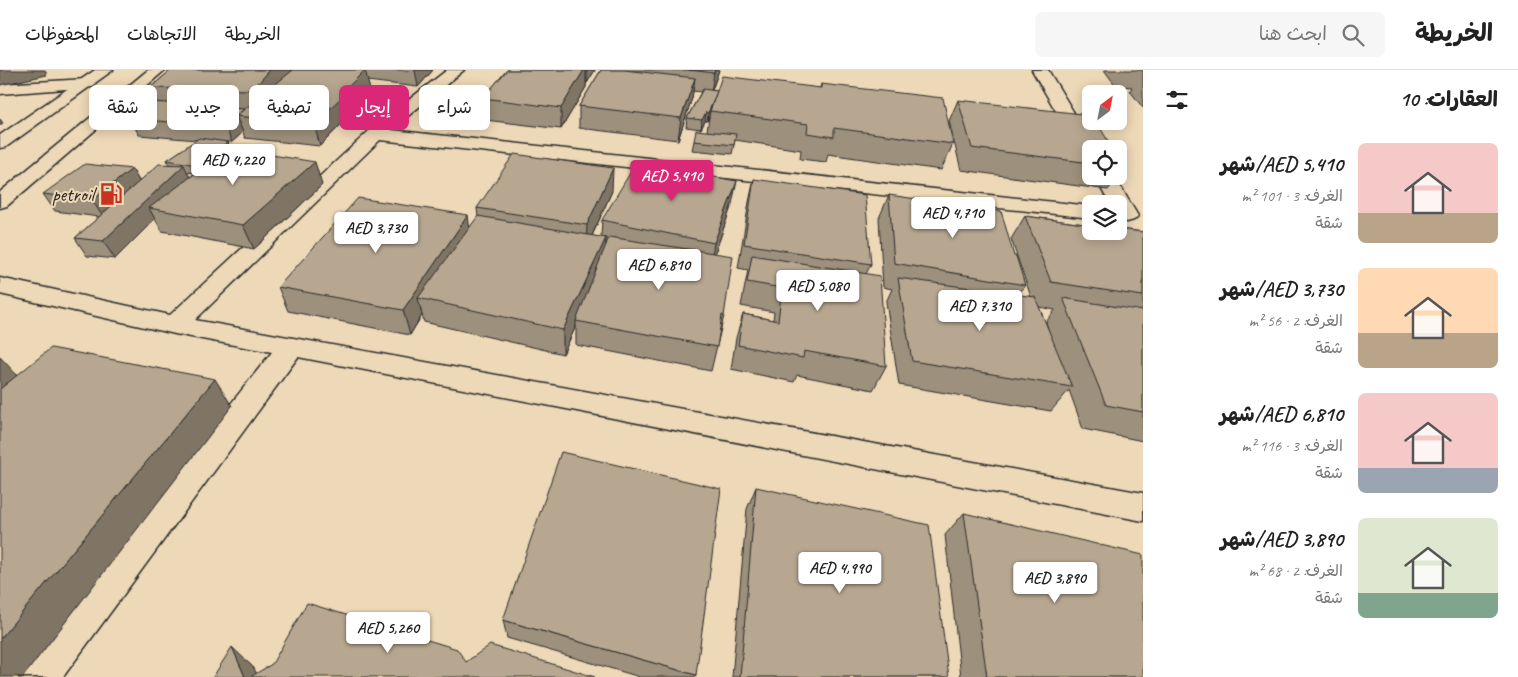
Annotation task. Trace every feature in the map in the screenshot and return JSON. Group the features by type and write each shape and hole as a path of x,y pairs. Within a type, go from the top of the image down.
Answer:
{"street":[{"path":"0,143 105,70"},
{"path":"0,202 157,70"},
{"path":"175,325 376,134 456,70"},
{"path":"1040,70 1082,141"},
{"path":"0,89 87,84"},
{"path":"376,134 1082,211"},
{"path":"1110,185 1130,216"},
{"path":"0,286 175,325 1143,507"},
{"path":"39,677 290,347"}],"building":[{"path":"171,70 270,70 256,85 249,85 249,90 239,90 239,85 167,85 167,88 157,88 157,85 154,85"},
{"path":"293,70 365,70 350,85 339,85 339,100 329,109 329,85 274,85"},
{"path":"507,70 584,70 561,108 490,99 490,90"},
{"path":"601,70 624,70 695,78 681,118 579,106"},
{"path":"689,70 715,70 714,73"},
{"path":"722,76 821,88 821,84 943,98 953,144 834,128 834,137 807,133 808,124 710,111"},
{"path":"703,89 717,91 708,113 706,112 702,120 687,118"},
{"path":"958,100 1082,114 1082,130 1101,130 1108,140 1082,140 1082,162 972,148"},
{"path":"157,102 167,103 167,122 157,121"},
{"path":"249,106 249,117 239,116 239,114"},
{"path":"696,130 736,134 734,145 694,141"},
{"path":"199,138 228,142 197,165 167,160"},
{"path":"229,148 315,162 243,225 149,208"},
{"path":"514,154 613,168 587,225 477,208"},
{"path":"636,163 737,181 714,243 602,220"},
{"path":"85,164 132,169 92,200 43,194"},
{"path":"159,164 184,165 103,241 75,238"},
{"path":"754,179 865,195 871,264 744,244"},
{"path":"889,195 1001,211 1014,256 1016,256 1025,285 894,263"},
{"path":"358,198 468,215 403,310 278,287"},
{"path":"478,216 606,238 563,330 418,298"},
{"path":"1025,216 1082,224 1082,240 1127,240 1127,230 1143,232 1143,296 1051,282"},
{"path":"609,237 733,256 724,316 722,315 717,347 576,321"},
{"path":"752,255 880,276 886,366 804,351 803,358 738,345 743,314 778,321 782,288 747,282"},
{"path":"898,278 1035,297 1072,387 912,361"},
{"path":"1063,298 1143,311 1143,412 1106,405"},
{"path":"51,348 215,379 0,639 0,389"},
{"path":"561,452 721,489 696,675 503,620"},
{"path":"756,487 929,525 949,677 740,677"},
{"path":"964,513 1143,555 1143,677 987,677"},
{"path":"307,603 457,649 466,662 490,645 595,677 250,677 272,664"},
{"path":"232,647 245,677 213,677"}],"place":[{"name":"petroil","path":"111,194"}]}
